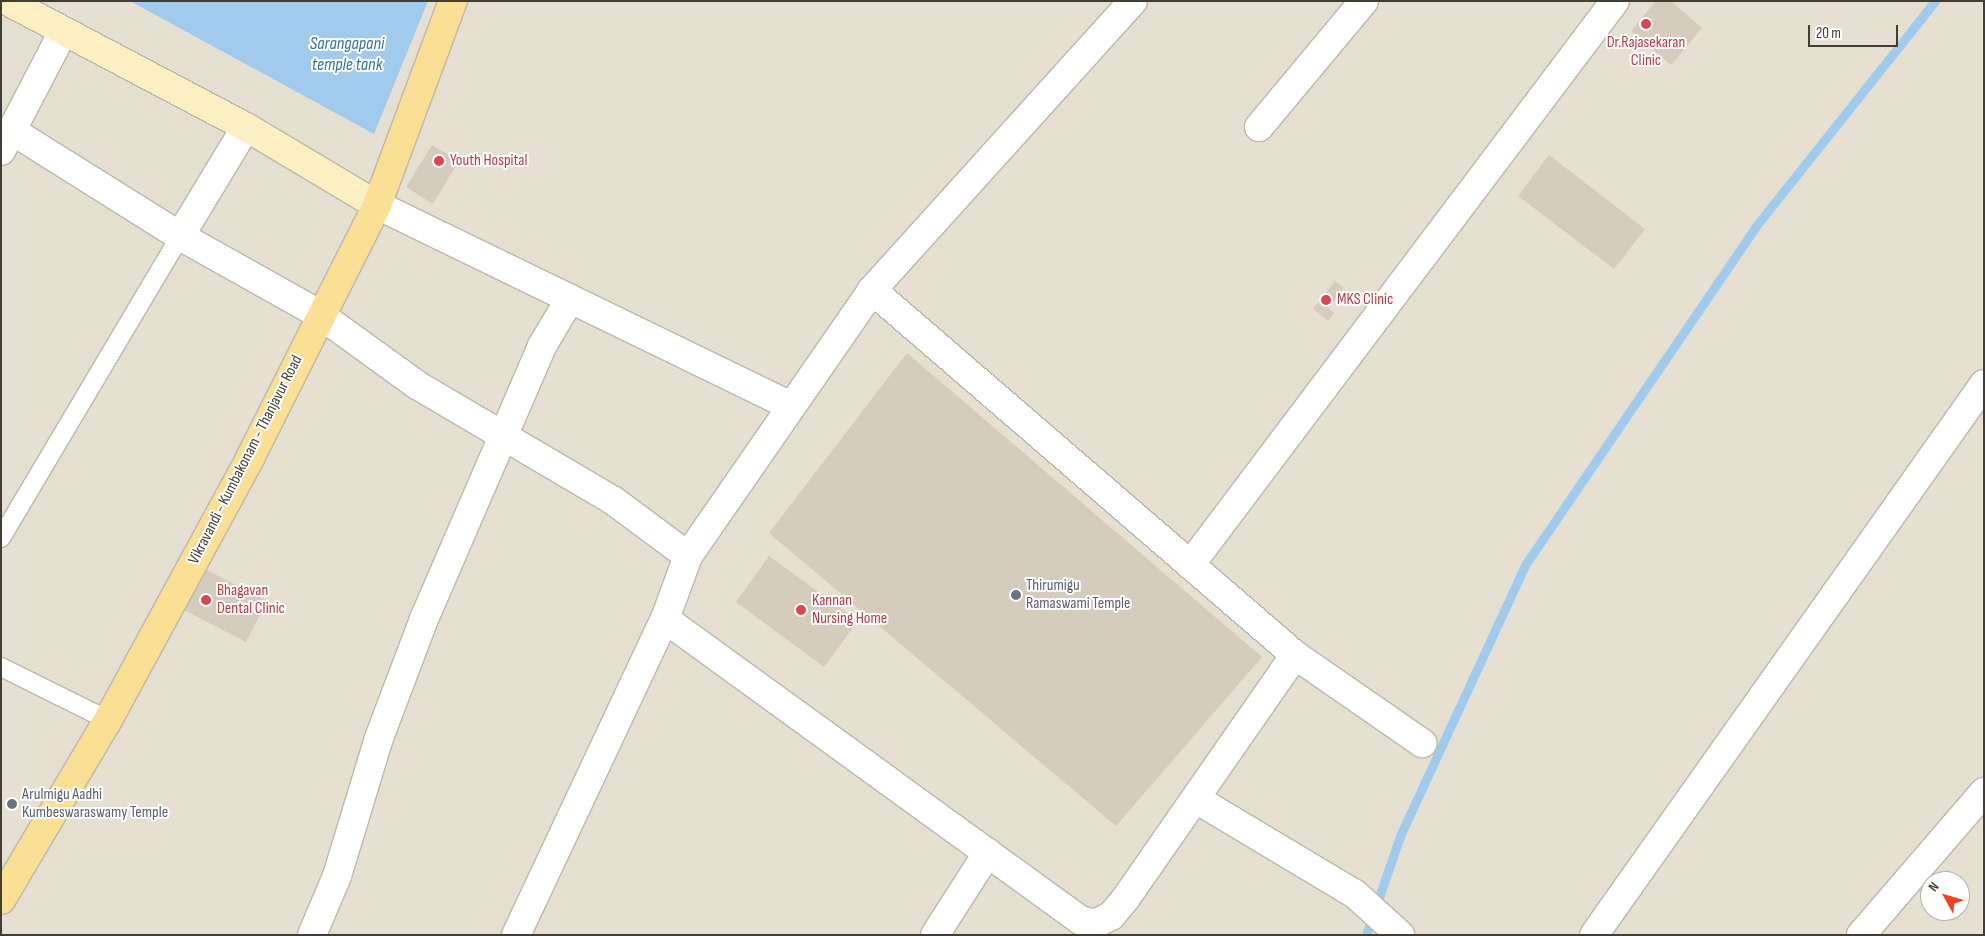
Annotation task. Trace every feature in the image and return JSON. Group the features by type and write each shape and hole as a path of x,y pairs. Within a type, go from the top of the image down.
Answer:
{"main road":[{"name":"Vikravandi - Kumbakonam - Thanjavur Road","path":"1,900 108,720 250,458 319,314 377,205 453,1"}],"street":[{"path":"7,1 41,10 62,34 246,127 377,205 788,405"},
{"path":"516,935 665,620 688,556 788,405 872,290 1133,1"},
{"path":"1259,127 1364,1"},
{"path":"1190,565 1615,1"},
{"path":"62,34 8,141 319,314 417,385 503,432 614,501 688,556"},
{"path":"180,236 246,127"},
{"path":"872,290 1295,655 1422,742"},
{"path":"312,935 337,876 379,738 424,619 503,432 542,346 570,299"},
{"path":"1594,935 1984,384"},
{"path":"665,620 1080,920 1095,924 1116,910 1196,799 1295,655"},
{"path":"1861,935 1984,792"},
{"path":"1196,799 1355,894 1400,935"},
{"path":"935,935 988,852"}],"lane":[{"path":"1,538 180,236"},
{"path":"1,668 108,720"}],"shaded area":[{"path":"1,1 1984,1 1984,935 1,935"}],"water":[{"name":"Sarangapani temple tank","path":"130,1 428,1 374,134"}],"building":[{"path":"1656,1 1671,1 1702,28 1671,65 1631,31"},
{"path":"432,145 459,161 433,204 406,187"},
{"path":"1549,155 1645,229 1614,269 1518,196"},
{"path":"1335,281 1344,288 1328,308 1334,313 1328,321 1313,309"},
{"name":"Thirumigu Ramaswami Temple","path":"907,353 1262,657 1116,826 769,533"},
{"path":"769,556 858,621 824,667 736,602"},
{"path":"203,568 267,601 246,642 182,609"}],"waterway":[{"path":"1366,935 1400,836 1525,565 1756,226 1935,1"}],"place":[{"name":"Dr.Rajasekaran Clinic","path":"1646,24"},
{"name":"Youth Hospital","path":"439,161"},
{"name":"MKS Clinic","path":"1326,300"},
{"name":"Thirumigu Ramaswami Temple","path":"1016,595"},
{"name":"Bhagavan Dental Clinic","path":"206,600"},
{"name":"Kannan Nursing Home","path":"801,610"},
{"name":"Arulmigu Aadhi Kumbeswaraswamy Temple","path":"12,804"}]}
